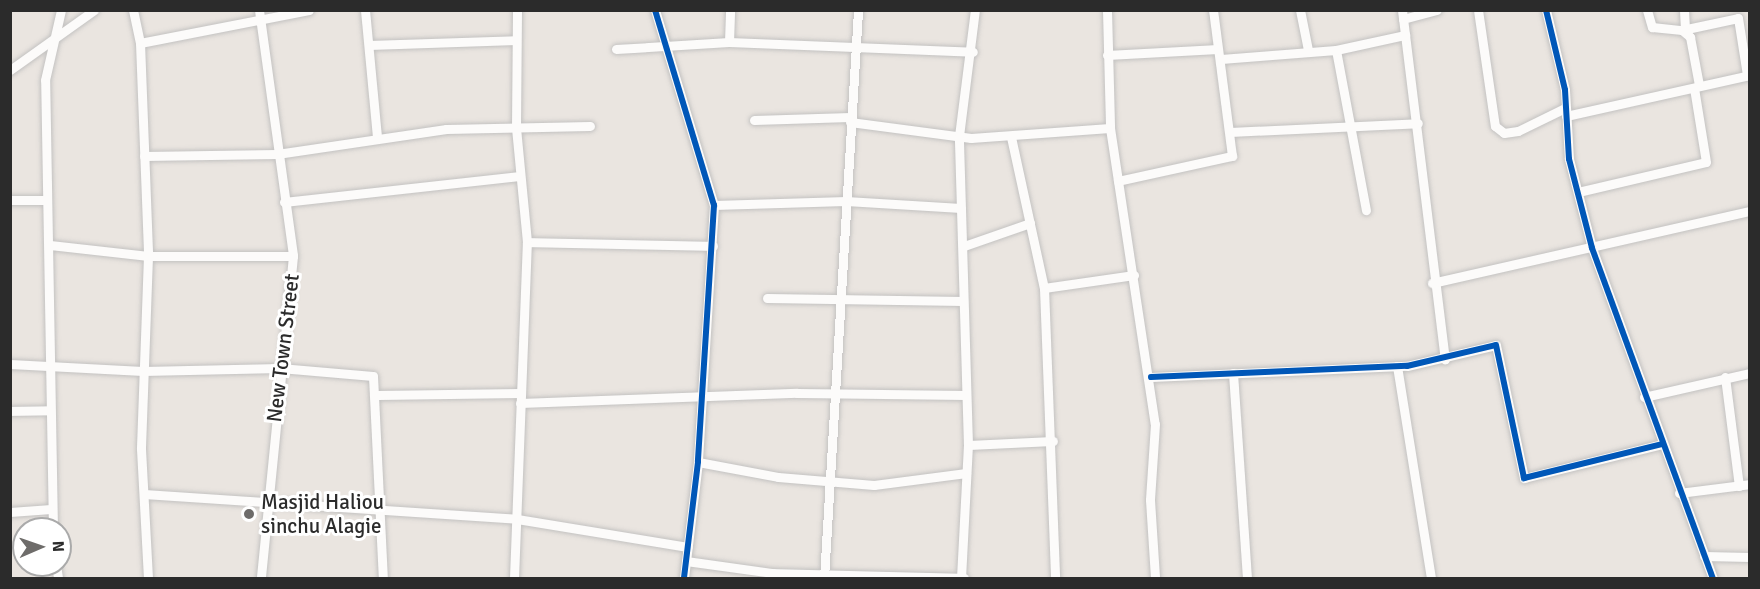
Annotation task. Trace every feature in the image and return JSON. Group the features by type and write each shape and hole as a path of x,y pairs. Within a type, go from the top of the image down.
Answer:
{"street":[{"path":"52,517 49,410 52,364 50,245 46,200 50,46 61,10"},
{"path":"10,70 50,46 94,10"},
{"path":"133,10 140,43 148,256 143,371 144,494 148,579"},
{"path":"140,43 260,14 309,10"},
{"path":"365,10 377,136"},
{"path":"514,579 527,242 518,176 517,10"},
{"path":"655,10 714,205 698,462 684,579"},
{"path":"729,42 730,10"},
{"path":"824,577 831,394 858,10"},
{"path":"686,561 824,577 962,578 968,445 959,136 973,52 975,10"},
{"path":"1107,10 1110,128 1150,377 1155,579"},
{"path":"1118,181 1232,156 1213,10"},
{"path":"1300,10 1308,50"},
{"path":"1437,10 1403,15 1418,123 1432,283 1445,359"},
{"path":"1478,10 1496,126 1504,133 1518,131 1565,112 1748,75 1738,18 1683,29 1652,27 1647,10"},
{"path":"1546,10 1578,192 1592,248 1679,494 1713,579"},
{"path":"1578,192 1706,162 1690,38 1683,29 1684,10"},
{"name":"New Town Street","path":"260,14 277,154 293,256 266,500 261,579"},
{"path":"1221,59 1308,50 1336,50 1405,35"},
{"path":"369,45 516,40"},
{"path":"616,49 729,42 855,50 973,52"},
{"path":"1107,55 1218,49"},
{"path":"1336,50 1366,210"},
{"path":"754,120 850,119 959,136 1011,137 1110,128"},
{"path":"1230,132 1351,129 1418,123"},
{"path":"144,156 277,154 377,136 516,127 590,126"},
{"path":"1011,137 1044,288 1053,441 1055,579"},
{"path":"284,202 518,176"},
{"path":"11,202 46,200"},
{"path":"714,205 846,201 961,208"},
{"path":"1432,283 1749,211"},
{"path":"964,246 1030,223"},
{"path":"527,242 713,246"},
{"path":"50,245 148,256 293,256"},
{"path":"1044,288 1134,275"},
{"path":"767,298 839,302 963,301"},
{"path":"1150,377 1397,366 1445,359 1491,346 1499,349 1524,478 1662,444"},
{"path":"10,364 52,364 143,371 280,368 373,376 378,395 383,579"},
{"path":"1397,366 1431,579"},
{"path":"1644,397 1749,373"},
{"path":"1233,374 1247,579"},
{"path":"1679,494 1744,485 1725,377"},
{"path":"378,395 702,400 831,394 966,395"},
{"path":"10,411 49,410"},
{"path":"968,445 1053,441"},
{"path":"698,462 826,482 874,485 966,473"},
{"path":"144,494 382,507 517,519 688,547"},
{"path":"10,512 51,509"},
{"path":"1704,555 1749,558"}],"cycle path":[{"path":"655,10 714,205 698,462 684,578"},
{"path":"1546,10 1565,90 1569,159 1592,248 1713,578"},
{"path":"1151,377 1407,366 1496,345 1524,478 1662,444"}],"place":[{"name":"Masjid Haliou sinchu Alagie","path":"249,514"}]}
